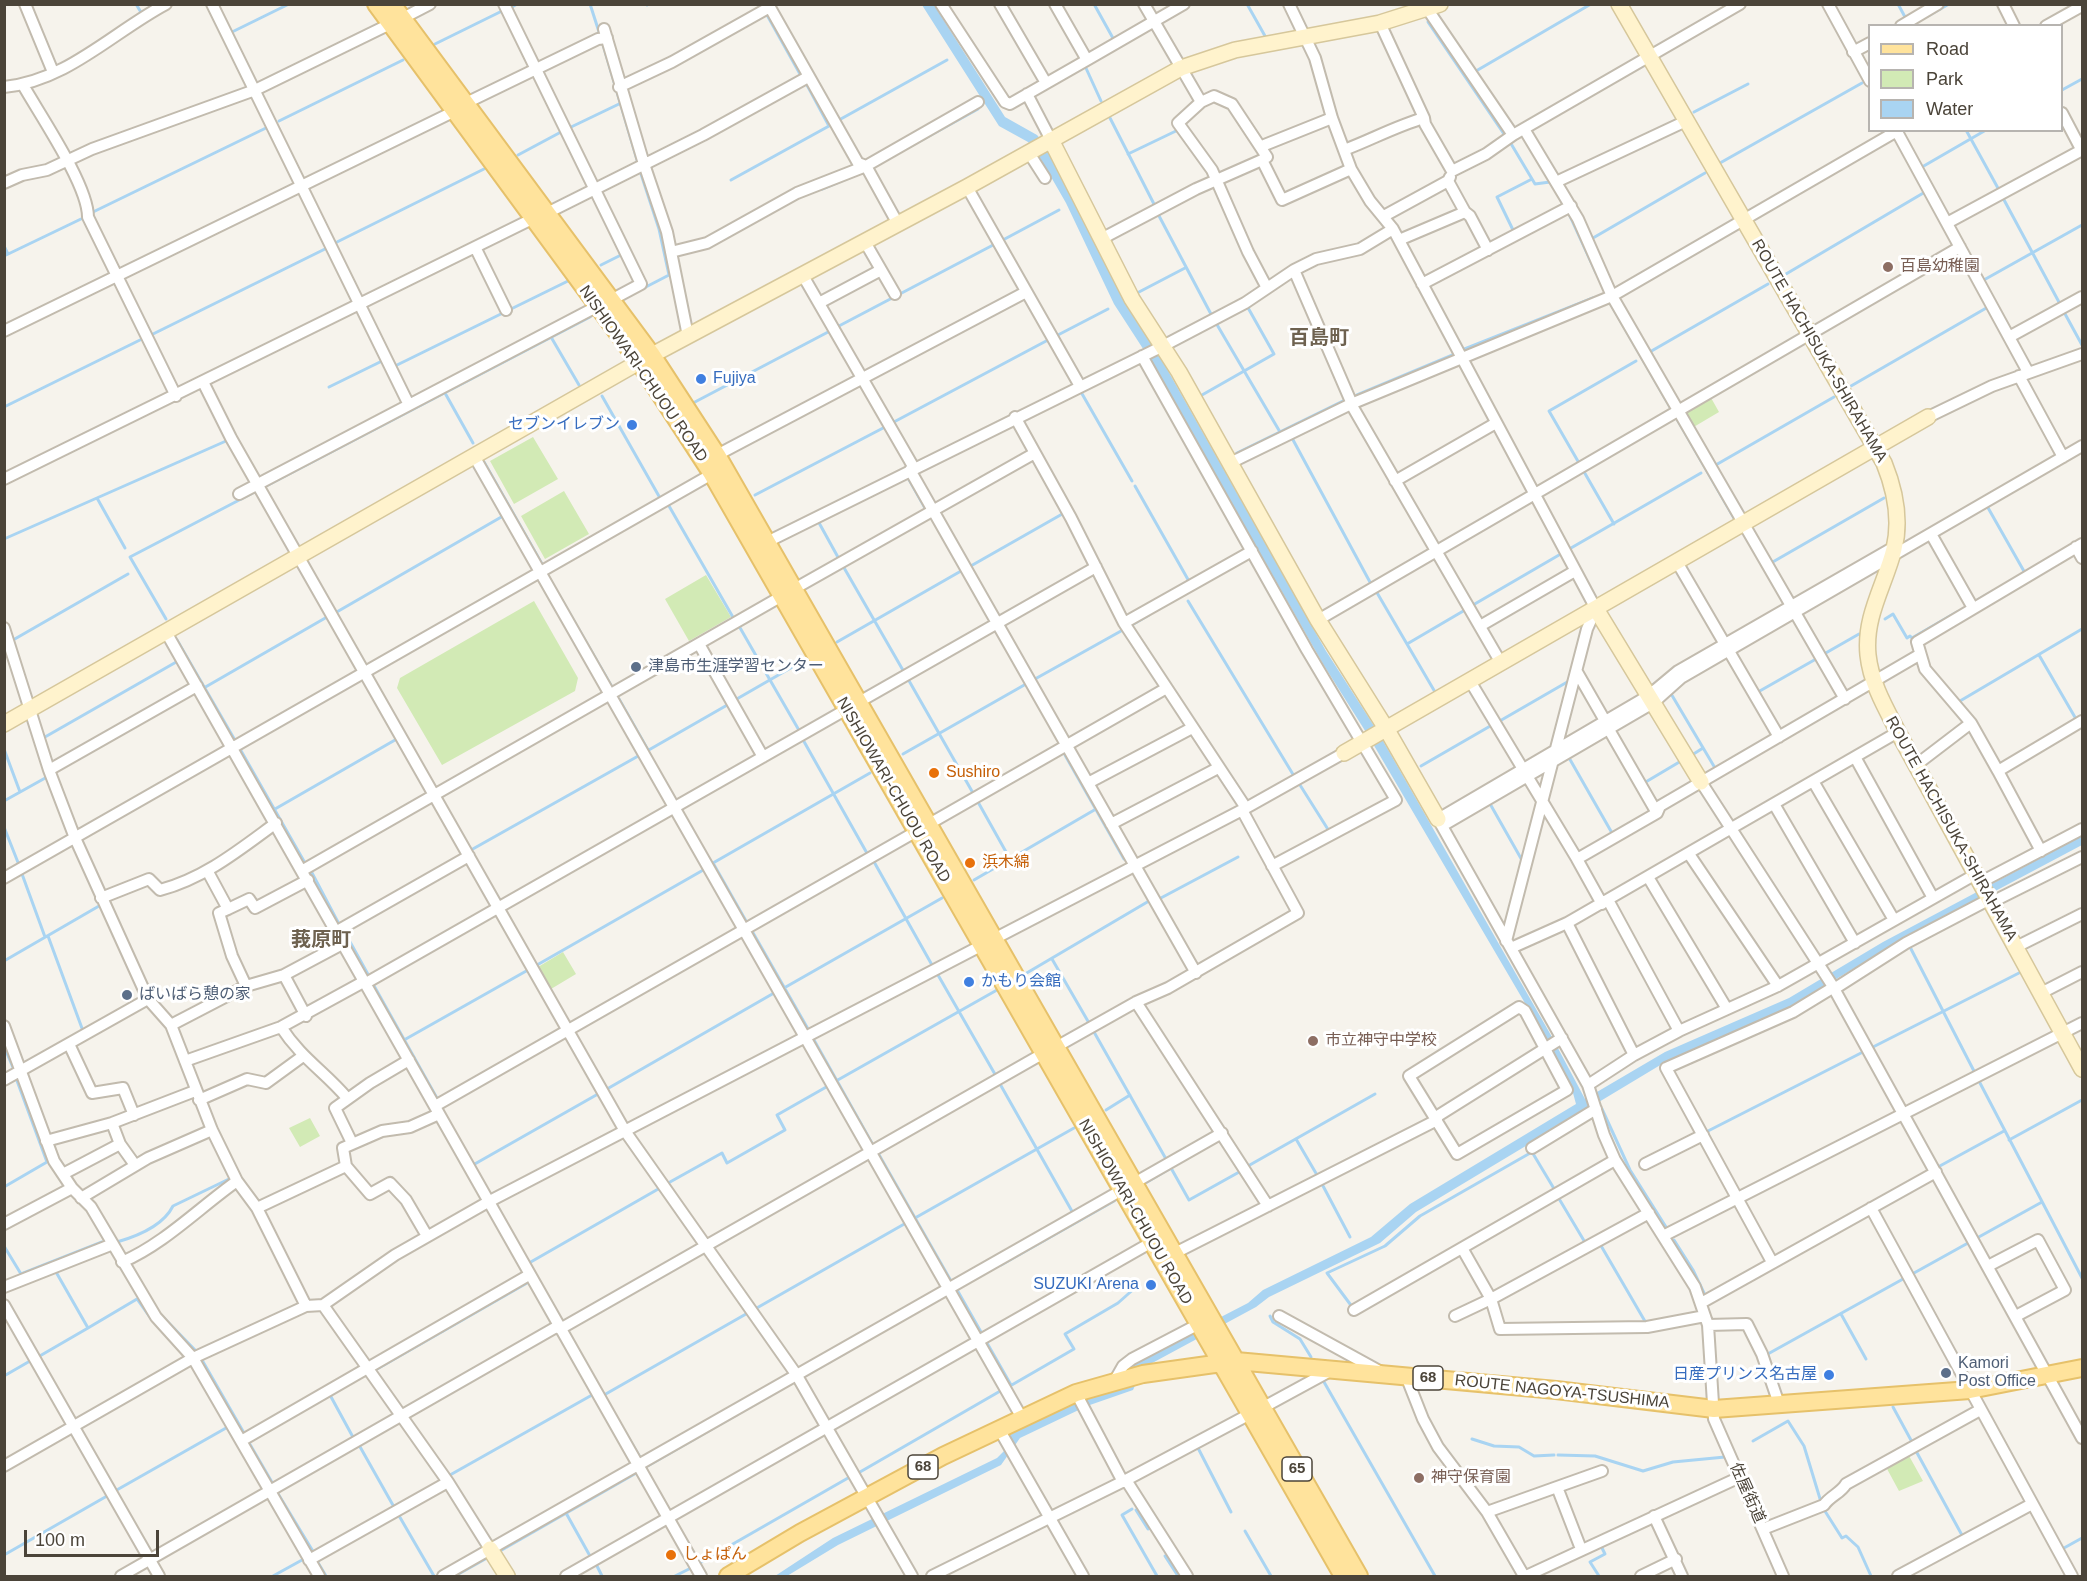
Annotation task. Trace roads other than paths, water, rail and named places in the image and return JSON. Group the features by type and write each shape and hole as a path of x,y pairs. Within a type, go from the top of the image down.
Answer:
{"main road":[{"name":"NISHIOWARI-CHUOU ROAD","path":"376,4 397,21 717,455 767,542 788,592"},
{"name":"NISHIOWARI-CHUOU ROAD","path":"392,4 397,21"},
{"name":"NISHIOWARI-CHUOU ROAD","path":"645,358 712,474 788,592 1128,1185 1175,1253 1207,1327"},
{"name":"NISHIOWARI-CHUOU ROAD","path":"1128,1185 1152,1242 1228,1362 1343,1576"},
{"name":"ROUTE NAGOYA-TSUSHIMA","path":"728,1576 867,1496 1006,1441 1022,1418 1080,1401 1128,1377 1228,1362 1406,1376 1714,1408 1970,1389 2082,1368"},
{"name":"NISHIOWARI-CHUOU ROAD","path":"1256,1411 1359,1576"}],"street":[{"path":"25,4 53,72"},
{"path":"4,87 23,85 75,63 166,4"},
{"path":"212,4 409,405"},
{"path":"4,183 22,175 46,170 66,160 255,90 430,4"},
{"path":"239,494 259,487 409,405 641,284 504,4"},
{"path":"941,4 1005,102 1010,104 1184,4"},
{"path":"1000,4 1046,83"},
{"path":"1055,4 1087,60"},
{"path":"1144,4 1201,102"},
{"path":"1289,4 1315,58 1332,118 1351,169 1370,201 1393,229 1596,609 1731,830 1833,987 2082,1438"},
{"name":"ROUTE HACHISUKA-SHIRAHAMA","path":"1619,4 1875,446 1889,474 1897,514 1893,552 1870,621 1868,656 1874,682 1898,732 2082,1069"},
{"path":"1384,216 1510,137 1740,4"},
{"path":"1827,4 1868,79"},
{"path":"1904,24 1938,4"},
{"path":"2003,4 2013,24"},
{"path":"619,87 672,62 769,6 858,164 866,166 898,225"},
{"path":"2050,24 2082,6"},
{"path":"4,724 645,358 898,225 1181,68 1235,50 1380,23 1425,7 1510,137"},
{"path":"1380,23 1425,118 1425,124 1465,212 1470,216 1488,250"},
{"path":"4,331 604,36 671,252 688,336"},
{"path":"1853,52 1868,44"},
{"path":"4,479 703,135 808,77"},
{"path":"23,85 66,160 88,208 88,216 176,396"},
{"path":"1027,94 1048,142 1103,238 1132,298 1230,463 1318,620 1440,823 1650,699 1726,647 1790,609 1893,552 1931,534 2082,446"},
{"path":"1103,238 1217,181 1263,160 1267,157 1262,146 1229,100 1214,96 1201,102 1178,123 1204,158 1217,181 1248,252 1267,288"},
{"path":"671,252 702,245 797,193 866,166 978,102"},
{"path":"1947,223 2082,151 2063,117"},
{"path":"1262,146 1332,118"},
{"path":"1344,150 1370,141 1398,125 1425,118"},
{"path":"1556,182 1686,121"},
{"path":"1524,129 1571,207 1609,297 1675,413 1743,523 1790,609 1845,699"},
{"path":"1230,463 1352,404 1609,297 1894,132"},
{"path":"1897,132 2009,337 2023,374 2063,457"},
{"path":"1029,153 1045,178"},
{"path":"1263,160 1282,200 1351,169"},
{"path":"967,187 1080,386"},
{"path":"1422,285 1571,207"},
{"path":"1399,240 1429,225 1436,227 1465,212"},
{"path":"767,542 1015,417 1161,347 1245,303 1294,270 1316,259 1360,249 1393,229"},
{"path":"865,242 895,294"},
{"path":"475,247 506,310"},
{"path":"1318,620 1960,247"},
{"path":"819,303 881,270"},
{"path":"1294,270 1352,404 1501,663"},
{"path":"802,274 912,469 932,511 1196,972"},
{"path":"717,455 1026,292"},
{"path":"2009,337 2082,297"},
{"path":"4,1466 194,1358 306,1306 323,1305 427,1236 488,1202 1244,809 1385,732 1928,417 2023,374 2082,354"},
{"path":"1143,356 1306,650 1366,742 1396,800 1272,866"},
{"path":"203,382 259,487 625,1131 796,1374 912,1576"},
{"path":"121,1576 1050,1050 1136,1002 1168,988 1298,913 1244,809 1124,623 1015,417"},
{"path":"1395,481 1496,423"},
{"path":"246,986 232,956 219,913 249,899 255,908 434,795 1035,453"},
{"path":"474,456 1022,1418"},
{"path":"4,878 542,574 712,474"},
{"path":"1931,534 1973,608"},
{"path":"2040,851 1971,723 1925,669 1919,655 1918,640 2079,545 2082,558"},
{"path":"1124,623 1252,551"},
{"path":"1677,562 1779,737"},
{"path":"185,1061 306,1016 1096,567"},
{"path":"1479,626 1575,571"},
{"path":"1509,945 1587,629 1596,609"},
{"path":"166,632 306,875 529,1275 701,1576"},
{"path":"6,634 49,770 101,898 148,999 171,1025 197,1095 237,1181 257,1208 306,1306"},
{"path":"699,644 763,757"},
{"path":"1577,860 1657,813 1660,806 1919,655"},
{"path":"1577,672 1657,813"},
{"path":"1470,681 1542,804 1605,902 1679,1031"},
{"path":"49,770 197,686"},
{"path":"427,1236 406,1200 390,1183 370,1194 346,1166 344,1148 382,1131 410,1127 568,1030 1165,689"},
{"path":"1998,771 2082,721"},
{"path":"1916,765 1971,723"},
{"path":"1088,783 1192,728"},
{"path":"1509,945 1567,923 1898,732"},
{"path":"1855,757 1933,898"},
{"path":"1111,824 1218,768"},
{"path":"1813,782 1894,920"},
{"path":"1774,804 1855,943"},
{"path":"101,898 149,879 160,890 186,883 208,872 276,823"},
{"name":"佐屋街道","path":"1440,823 1590,1089 1615,1160 1695,1287 1706,1321 1714,1419 1783,1576"},
{"path":"1773,1262 1666,1068 1793,1012 1906,944 2040,851 2082,829"},
{"path":"1689,854 1778,986"},
{"path":"337,931 469,856"},
{"path":"1590,1089 1634,1055 1679,1031 1822,968 1855,943 1933,898 1985,890 2082,857"},
{"path":"208,872 228,909"},
{"path":"1648,877 1727,1009"},
{"path":"2016,947 2082,914"},
{"path":"1567,923 1634,1055"},
{"path":"171,1025 246,986 284,975 344,943"},
{"path":"2041,993 2082,972"},
{"path":"284,975 306,1016"},
{"path":"4,1080 148,999"},
{"path":"1136,1002 1268,1206"},
{"path":"1519,1007 1525,1011 1567,1090 1457,1154 1436,1118 1409,1076 1519,1007"},
{"path":"1663,1236 2082,1023"},
{"path":"4,1026 46,1141 63,1174 72,1188 91,1207 156,1317 194,1358 319,1576"},
{"path":"281,1027 303,1056 331,1080 347,1098"},
{"path":"1175,1253 1436,1118 1560,1039"},
{"path":"69,1044 92,1093 123,1088 134,1115"},
{"path":"46,1141 112,1123 247,1079 266,1083 303,1056"},
{"path":"352,1143 335,1108 347,1098 409,1060"},
{"path":"1532,1148 1595,1107"},
{"path":"112,1123 120,1144 135,1165"},
{"path":"81,1198 135,1165 212,1130"},
{"path":"442,1576 1222,1133"},
{"path":"1646,1164 1703,1135"},
{"path":"63,1174 120,1144"},
{"path":"1354,1310 1615,1160"},
{"path":"257,1208 346,1166"},
{"path":"1701,1303 1936,1172"},
{"path":"122,1262 159,1242 192,1213 237,1181"},
{"path":"4,1224 72,1188"},
{"path":"1871,1208 2072,1576"},
{"path":"1455,1316 1491,1299 1649,1213"},
{"path":"1988,1266 2038,1240 2065,1290 2016,1316"},
{"path":"566,1576 1152,1242"},
{"path":"4,1287 113,1244"},
{"path":"1462,1248 1491,1299 1500,1329 1647,1328 1706,1321 1747,1324 1762,1354 1779,1404"},
{"path":"241,1441 529,1275"},
{"path":"4,1305 159,1576"},
{"path":"323,1305 448,1482 507,1576"},
{"path":"1279,1316 1384,1374"},
{"path":"1128,1377 1123,1366 1132,1359 1207,1327"},
{"path":"932,1576 1124,1481 1333,1370"},
{"path":"1406,1376 1423,1419 1438,1447 1486,1512 1525,1576 1740,1477"},
{"path":"1080,1401 1124,1481 1187,1576"},
{"path":"1763,1529 1824,1505 1829,1498 1843,1490 1846,1484 1980,1410"},
{"path":"1006,1441 1083,1576"},
{"path":"1486,1512 1602,1471"},
{"path":"309,1560 448,1482"},
{"path":"1557,1487 1581,1549"},
{"path":"1898,1576 2032,1504"},
{"path":"1654,1516 1682,1576"},
{"path":"1641,1576 1676,1559"}],"water":[{"path":"922,5 934,5 1005,117 1037,135 1051,151 1158,353 1326,651 1378,732 1585,1099 1665,1052 1789,998 1883,942 2082,836 2082,845 1888,948 1791,1006 1667,1061 1416,1212 1380,1243 1269,1297 1256,1307 1143,1368 1133,1390 1087,1406 1020,1438 1001,1465 838,1545 787,1576 775,1576 833,1538 997,1458 1004,1451 1012,1431 1069,1405 1126,1386 1134,1362 1248,1303 1263,1290 1371,1237 1410,1204 1576,1104 1573,1093 1529,1010 1369,737 1323,664 1149,358 1114,304 1066,203 1039,156 1028,142 999,126"}],"waterway":[{"path":"136,4 142,14"},
{"path":"232,32 289,4"},
{"path":"512,7 517,4"},
{"path":"590,4 600,35"},
{"path":"1094,4 1114,40"},
{"path":"1247,4 1265,36"},
{"path":"1476,71 1591,4"},
{"path":"1898,4 1905,17"},
{"path":"1928,16 1949,4"},
{"path":"435,44 502,11"},
{"path":"767,15 800,74"},
{"path":"1428,22 1506,137"},
{"path":"602,41 638,163"},
{"path":"279,121 403,60"},
{"path":"839,120 947,60"},
{"path":"1085,66 1101,101"},
{"path":"2063,89 2082,79"},
{"path":"1720,163 1862,83"},
{"path":"1694,112 1748,84"},
{"path":"731,180 829,126 807,85"},
{"path":"569,128 619,104"},
{"path":"911,146 978,109"},
{"path":"1110,118 1155,206"},
{"path":"93,212 268,127"},
{"path":"1128,154 1178,130 1177,127"},
{"path":"518,155 561,132"},
{"path":"1967,132 1999,190"},
{"path":"1922,167 1983,132"},
{"path":"1510,142 1535,184 1550,182"},
{"path":"337,242 484,169"},
{"path":"822,189 863,172"},
{"path":"1593,238 1705,173"},
{"path":"641,174 659,229 669,275 642,289"},
{"path":"1514,232 1497,197 1532,179"},
{"path":"1786,274 1925,192"},
{"path":"2003,198 2060,304"},
{"path":"1001,241 1059,210"},
{"path":"1158,214 1212,316"},
{"path":"1569,214 1596,273"},
{"path":"4,256 81,219"},
{"path":"1982,281 2082,225"},
{"path":"837,327 995,244"},
{"path":"4,246 8,254"},
{"path":"151,335 327,248"},
{"path":"601,265 621,255 620,253"},
{"path":"1139,292 1185,268"},
{"path":"395,366 568,281"},
{"path":"1648,353 1768,284"},
{"path":"1462,350 1593,298"},
{"path":"1609,301 1734,518"},
{"path":"1202,395 1274,354 1247,306"},
{"path":"1851,386 1988,307"},
{"path":"1056,336 1108,309"},
{"path":"2064,312 2082,345"},
{"path":"166,619 130,557 590,317"},
{"path":"1216,323 1280,432"},
{"path":"693,403 830,331"},
{"path":"551,337 579,385"},
{"path":"4,407 140,340"},
{"path":"892,423 1048,340"},
{"path":"1357,395 1455,354"},
{"path":"329,387 382,361"},
{"path":"1579,463 1549,411 1636,361"},
{"path":"1084,390 1081,392 1132,481"},
{"path":"445,393 473,443"},
{"path":"602,396 660,498"},
{"path":"1714,466 1834,397"},
{"path":"1237,453 1345,400"},
{"path":"755,495 885,427"},
{"path":"1292,438 1371,584"},
{"path":"4,539 226,441"},
{"path":"484,462 542,564"},
{"path":"1583,470 1614,524"},
{"path":"1571,548 1701,473"},
{"path":"907,476 925,508"},
{"path":"1135,486 1190,583"},
{"path":"97,498 125,548"},
{"path":"1771,563 1884,498"},
{"path":"669,506 734,619"},
{"path":"1987,506 2025,573"},
{"path":"969,567 1064,513"},
{"path":"335,613 503,516"},
{"path":"818,521 839,559"},
{"path":"1473,605 1559,555"},
{"path":"843,566 904,672"},
{"path":"837,642 961,571"},
{"path":"13,640 128,574"},
{"path":"548,576 612,687"},
{"path":"1376,591 1435,692"},
{"path":"1974,602 1993,591"},
{"path":"1188,601 1294,776"},
{"path":"1407,644 1465,610"},
{"path":"1885,619 1893,614 1907,638 1910,636 1912,638 1957,612"},
{"path":"1130,626 1149,615"},
{"path":"202,689 327,617"},
{"path":"739,626 770,680"},
{"path":"1960,701 2082,629"},
{"path":"1035,679 1121,631"},
{"path":"1824,654 1859,634"},
{"path":"177,640 236,742"},
{"path":"2039,655 2076,719"},
{"path":"735,700 808,658"},
{"path":"1758,692 1816,659"},
{"path":"45,737 178,661"},
{"path":"908,679 973,793"},
{"path":"770,680 800,732"},
{"path":"1498,722 1569,681"},
{"path":"903,754 1026,684"},
{"path":"1670,692 1715,768"},
{"path":"619,699 648,750"},
{"path":"647,751 729,704"},
{"path":"1421,766 1492,725"},
{"path":"802,738 868,855"},
{"path":"275,809 395,740"},
{"path":"1692,755 1703,748"},
{"path":"4,749 20,792"},
{"path":"240,749 305,863"},
{"path":"471,850 640,755"},
{"path":"1065,755 1124,859"},
{"path":"1568,756 1612,833"},
{"path":"1644,783 1681,761"},
{"path":"746,921 713,863 870,773"},
{"path":"4,801 47,777"},
{"path":"1300,785 1329,831"},
{"path":"978,802 1010,859"},
{"path":"1489,802 1523,862"},
{"path":"974,880 1096,809"},
{"path":"4,827 19,865"},
{"path":"1159,899 1238,857"},
{"path":"873,860 932,965"},
{"path":"537,965 705,869"},
{"path":"311,871 340,926"},
{"path":"22,874 45,937"},
{"path":"784,988 942,898"},
{"path":"1025,974 1149,901"},
{"path":"4,961 99,906"},
{"path":"344,931 370,978"},
{"path":"752,931 808,1029"},
{"path":"48,936 83,1031"},
{"path":"1910,947 1975,1073"},
{"path":"1052,959 1089,1023"},
{"path":"404,1040 528,970"},
{"path":"1873,1047 2019,973"},
{"path":"938,975 996,1076"},
{"path":"373,984 438,1100"},
{"path":"836,1081 997,990"},
{"path":"607,1089 774,993"},
{"path":"1094,1032 1166,1159"},
{"path":"814,1040 873,1145"},
{"path":"4,1046 14,1070"},
{"path":"1706,1132 1863,1052"},
{"path":"4,1187 47,1162 16,1078"},
{"path":"1980,1083 2082,1278"},
{"path":"1000,1084 1073,1213"},
{"path":"670,1182 722,1153 727,1163 785,1130 777,1115 828,1086"},
{"path":"473,1165 598,1094"},
{"path":"1248,1166 1375,1094"},
{"path":"1106,1110 1130,1095"},
{"path":"2009,1140 2082,1100"},
{"path":"1602,1109 1630,1170 1666,1227"},
{"path":"915,1218 1074,1128"},
{"path":"1938,1167 2004,1131"},
{"path":"1296,1139 1317,1175"},
{"path":"1353,1308 1327,1273 1385,1246 1420,1216 1532,1152 1556,1192"},
{"path":"878,1153 951,1281"},
{"path":"1147,1182 1171,1168 1189,1200 1241,1171"},
{"path":"117,1242 149,1229 163,1219 173,1206 229,1179"},
{"path":"1322,1184 1350,1237"},
{"path":"529,1263 660,1188"},
{"path":"1558,1197 1586,1244"},
{"path":"1001,1265 1114,1201"},
{"path":"1977,1238 2042,1202"},
{"path":"755,1309 906,1223"},
{"path":"1674,1240 1704,1293"},
{"path":"4,1246 21,1274 102,1242"},
{"path":"1914,1273 1968,1243"},
{"path":"1600,1244 1646,1323"},
{"path":"56,1272 88,1328 137,1299 152,1320"},
{"path":"1766,1355 1903,1279"},
{"path":"377,1369 527,1283"},
{"path":"1010,1386 1074,1349 1065,1334 1118,1303 1136,1287"},
{"path":"956,1288 981,1332"},
{"path":"604,1395 746,1314"},
{"path":"1841,1314 1866,1359"},
{"path":"161,1315 196,1351"},
{"path":"1270,1316 1273,1322 1300,1339 1311,1357"},
{"path":"38,1357 88,1328"},
{"path":"987,1343 1011,1385"},
{"path":"803,1377 849,1351"},
{"path":"202,1360 244,1433"},
{"path":"4,1376 30,1361"},
{"path":"644,1468 794,1382"},
{"path":"1324,1382 1435,1576"},
{"path":"860,1472 1002,1390"},
{"path":"330,1395 354,1439"},
{"path":"450,1475 592,1395"},
{"path":"1893,1407 1912,1442"},
{"path":"1753,1441 1788,1421 1804,1446 1821,1502"},
{"path":"115,1491 226,1428"},
{"path":"625,1432 641,1459"},
{"path":"1472,1439 1494,1446 1519,1447 1534,1456 1554,1455"},
{"path":"248,1441 273,1484"},
{"path":"359,1445 394,1507"},
{"path":"1198,1448 1231,1512"},
{"path":"1916,1451 1963,1537"},
{"path":"1558,1455 1595,1456 1643,1471 1673,1462 1725,1457"},
{"path":"500,1551 638,1472"},
{"path":"698,1564 848,1478"},
{"path":"277,1492 314,1553"},
{"path":"4,1555 107,1496"},
{"path":"1823,1508 1842,1538 1846,1536 1858,1547 1871,1576"},
{"path":"1132,1509 1122,1515 1157,1576"},
{"path":"1136,1510 1148,1529"},
{"path":"566,1513 590,1556"},
{"path":"398,1514 434,1576"},
{"path":"1245,1531 1271,1576"},
{"path":"2064,1548 2082,1538"},
{"path":"1599,1576 1590,1562 1605,1554 1601,1546"},
{"path":"1165,1556 1178,1576"},
{"path":"455,1576 487,1558"},
{"path":"273,1576 302,1560"},
{"path":"317,1561 326,1576"},
{"path":"596,1564 602,1576"},
{"path":"675,1576 691,1568"}],"place":[{"name":"百島幼稚園","path":"1888,267"},
{"name":"Fujiya","path":"701,379"},
{"name":"セブンイレブン","path":"632,425"},
{"name":"津島市生涯学習センター","path":"636,667"},
{"name":"Sushiro","path":"934,773"},
{"name":"浜木綿","path":"970,863"},
{"name":"かもり会館","path":"969,982"},
{"name":"ばいばら憩の家","path":"127,995"},
{"name":"市立神守中学校","path":"1313,1041"},
{"name":"SUZUKI Arena","path":"1151,1285"},
{"name":"Kamori Post Office","path":"1946,1373"},
{"name":"日産プリンス名古屋","path":"1829,1375"},
{"name":"神守保育園","path":"1419,1478"},
{"name":"しょぱん","path":"671,1555"}],"district":[{"name":"百島町","path":"1319,338"},
{"name":"莪原町","path":"321,940"}]}
